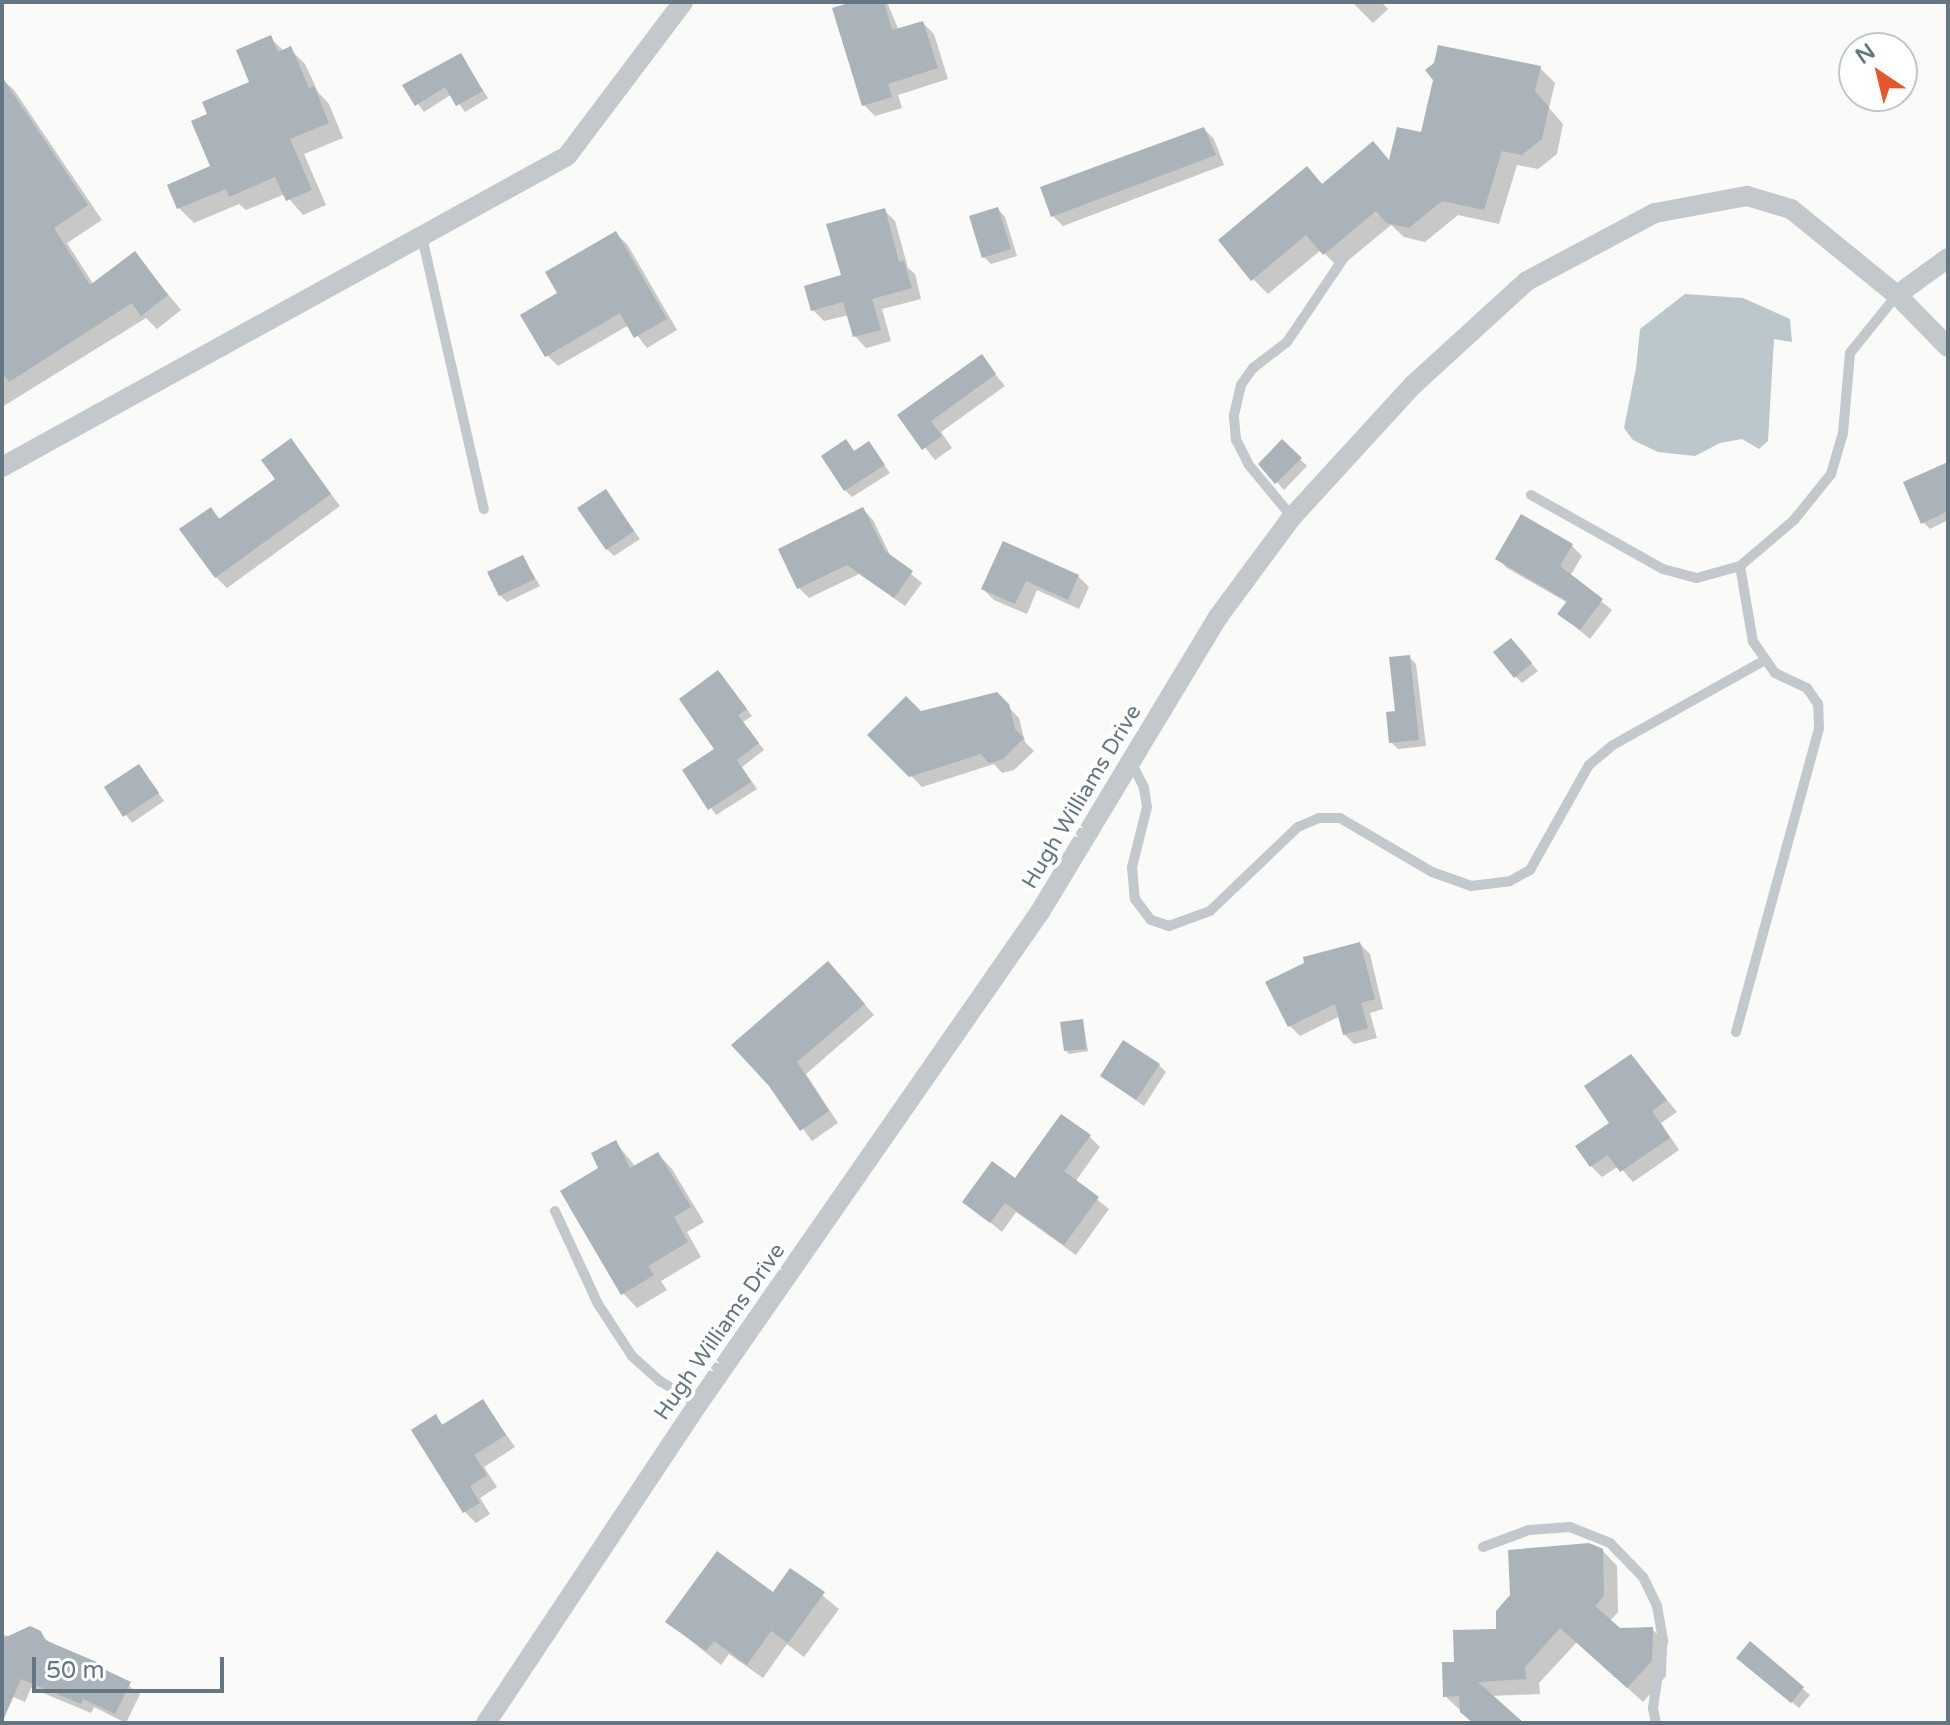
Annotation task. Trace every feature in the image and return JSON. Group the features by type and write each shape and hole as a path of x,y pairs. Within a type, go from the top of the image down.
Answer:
{"street":[{"path":"2,467 567,156 683,2"},
{"name":"Hugh Williams Drive","path":"486,1723 698,1404 1040,912 1218,617 1292,517 1413,385 1527,281 1655,213 1747,196 1791,209 1897,295 1948,347"},
{"path":"1897,295 1948,258"}],"lane":[{"path":"422,237 484,509"},
{"path":"1292,517 1249,465 1236,440 1234,415 1241,385 1253,368 1287,342 1345,256"},
{"path":"1531,495 1663,569 1697,578 1740,566 1794,520 1831,474 1843,433 1850,353 1897,295"},
{"path":"1736,1032 1819,728 1818,704 1807,688 1775,673 1763,661 1753,642 1740,566"},
{"path":"1131,761 1144,788 1147,807 1132,867 1135,899 1151,920 1169,926 1210,911 1298,827 1319,818 1340,818 1432,872 1471,886 1510,881 1530,870 1589,765 1613,745 1763,661"},
{"path":"555,1211 598,1304 632,1356 660,1381 698,1404"},
{"path":"1483,1547 1529,1530 1570,1527 1610,1543 1643,1577 1657,1606 1663,1641 1653,1708 1656,1723"}],"shaded area":[{"path":"1685,294 1743,298 1790,319 1792,342 1774,339 1768,441 1759,449 1742,439 1720,443 1695,456 1658,452 1633,440 1624,428 1640,329"}],"building":[{"path":"852,2 884,2 892,30 923,21 938,68 888,84 892,97 862,106 832,8"},
{"path":"271,35 278,52 291,46 309,88 314,86 329,123 290,139 312,190 286,201 275,177 229,197 226,189 177,209 167,185 210,166 191,121 207,114 202,102 249,82 236,50"},
{"path":"1438,45 1541,66 1535,91 1549,107 1542,139 1522,155 1502,151 1484,210 1442,201 1409,228 1386,223 1376,211 1323,255 1306,235 1251,281 1218,240 1307,166 1322,184 1373,141 1389,160 1397,127 1421,132 1433,80 1425,70 1434,63"},
{"path":"461,53 483,91 456,106 445,87 415,106 402,85"},
{"path":"2,77 88,205 54,228 90,285 135,251 168,295 141,316 132,303 9,382 2,372"},
{"path":"1204,127 1216,155 1051,217 1040,187"},
{"path":"998,207 1011,249 982,258 969,216"},
{"path":"885,208 899,262 904,261 912,288 872,299 881,330 853,337 843,302 811,311 804,286 841,275 826,224"},
{"path":"616,231 667,319 634,338 620,313 545,357 520,315 557,293 545,272"},
{"path":"982,354 996,374 931,421 942,436 922,450 897,415"},
{"path":"291,438 331,494 215,578 179,529 211,507 219,519 275,479 261,460"},
{"path":"846,439 854,451 869,441 885,465 844,491 821,456"},
{"path":"1282,439 1302,458 1275,484 1258,464"},
{"path":"1948,462 1948,511 1921,524 1903,482"},
{"path":"606,489 634,531 606,550 577,508"},
{"path":"863,507 885,551 913,571 894,598 847,565 797,589 778,549"},
{"path":"1521,514 1573,544 1560,566 1603,599 1580,630 1557,614 1567,601 1495,559"},
{"path":"1003,541 1079,575 1068,600 1026,581 1015,604 981,589"},
{"path":"523,555 535,579 499,596 487,572"},
{"path":"1511,638 1532,663 1514,678 1493,652"},
{"path":"1410,655 1419,740 1389,743 1386,712 1395,711 1389,657"},
{"path":"718,670 747,709 738,715 759,743 737,760 751,782 708,810 682,770 714,749 679,699"},
{"path":"997,692 1009,704 1015,729 1024,738 1003,759 989,763 981,754 909,777 867,735 906,696 921,711"},
{"path":"139,764 159,793 123,817 104,787"},
{"path":"1360,942 1375,999 1361,1003 1368,1028 1343,1035 1335,1004 1288,1027 1265,982 1304,963 1303,957"},
{"path":"828,961 865,1004 797,1062 829,1111 800,1131 769,1086 731,1045"},
{"path":"1083,1019 1086,1049 1064,1051 1060,1022"},
{"path":"1123,1040 1160,1064 1136,1100 1100,1076"},
{"path":"1631,1054 1667,1100 1652,1111 1670,1138 1620,1172 1608,1155 1590,1167 1575,1146 1609,1123 1584,1086"},
{"path":"1061,1114 1091,1135 1064,1171 1099,1197 1064,1245 1005,1203 990,1223 962,1202 992,1161 1015,1178"},
{"path":"616,1140 630,1168 658,1152 691,1207 674,1217 688,1242 648,1266 654,1275 621,1295 560,1191 598,1168 591,1153"},
{"path":"483,1399 506,1435 474,1455 487,1475 470,1486 480,1503 463,1513 411,1430 436,1414 442,1425"},
{"path":"1589,1543 1603,1549 1604,1596 1595,1606 1620,1628 1653,1627 1652,1661 1627,1688 1560,1628 1525,1667 1526,1679 1478,1682 1524,1723 1473,1723 1460,1712 1459,1696 1443,1697 1442,1662 1454,1662 1453,1630 1496,1629 1496,1611 1510,1595 1508,1550"},
{"path":"717,1551 773,1592 790,1568 825,1592 788,1643 771,1631 747,1665 714,1641 706,1651 665,1622"},
{"path":"30,1626 41,1631 45,1640 99,1663 97,1666 131,1682 115,1714 83,1699 81,1704 21,1679 2,1723 2,1639"},
{"path":"1750,1641 1804,1687 1791,1703 1736,1658"}]}
